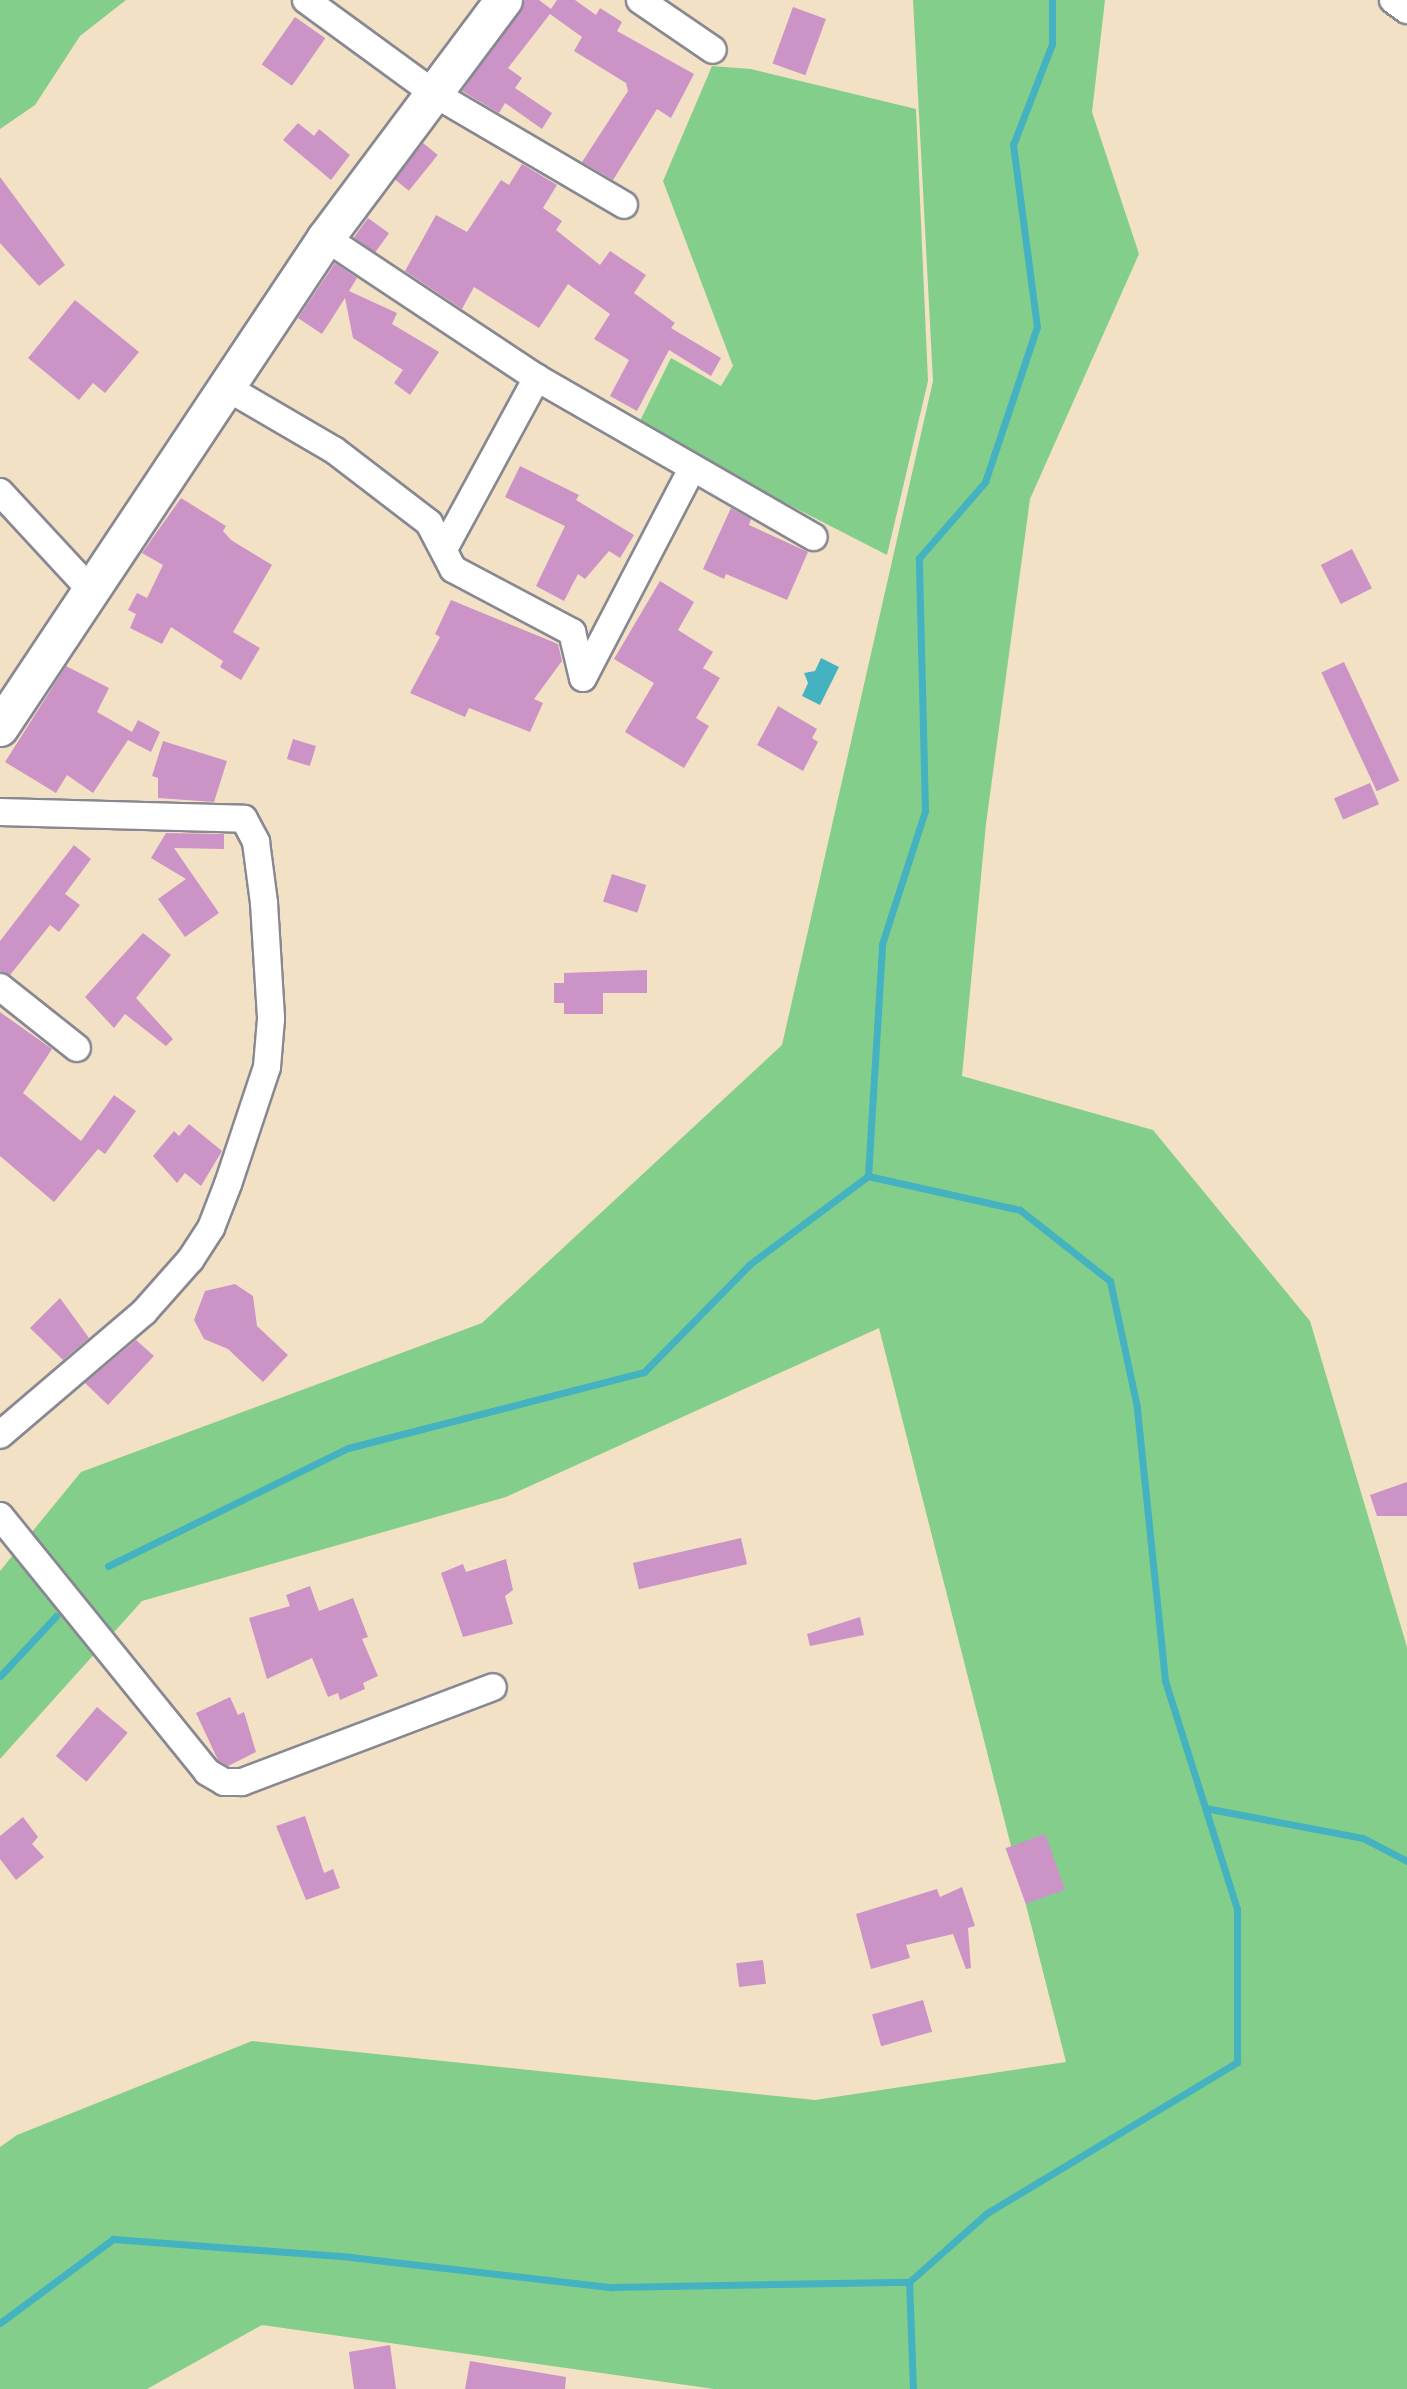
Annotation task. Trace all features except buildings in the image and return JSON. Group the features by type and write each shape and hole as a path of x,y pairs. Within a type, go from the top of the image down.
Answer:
{"street":[{"path":"306,0 435,94 624,205"},
{"path":"0,728 89,588 326,238 504,0"},
{"path":"640,0 713,50"},
{"path":"1393,0 1407,10"},
{"path":"326,238 537,378 814,537"},
{"path":"444,549 537,378"},
{"path":"226,387 334,450 429,523 453,569 572,632 583,678 692,469"},
{"path":"0,492 89,588"},
{"path":"0,812 244,819 256,842 264,903 271,1019 267,1067 211,1228 190,1260 144,1312 0,1435"},
{"path":"0,987 77,1048"},
{"path":"0,1516 207,1772 224,1782 242,1782 493,1687"}],"green space":[{"path":"0,0 126,0 80,36 35,105 0,129"},
{"path":"913,0 1105,0 1092,112 1139,254 1030,499 986,824 962,1076 1153,1130 1310,1321 1407,1647 1407,2389 714,2389 262,2325 147,2389 0,2389 0,2147 17,2135 252,2041 815,2100 1066,2062 879,1328 506,1497 142,1601 0,1759 0,1571 81,1472 482,1323 782,1045 933,381"},
{"path":"712,66 751,69 916,109 928,381 887,555 637,427 671,358 721,386 733,366 663,181"}],"water":[{"path":"821,658 839,667 820,705 802,696 808,683 804,673 815,671"}],"waterway":[{"path":"913,2389 909,2282 987,2213 1237,2062 1237,1909 1165,1680 1137,1407 1110,1281 1020,1210 868,1176 882,944 925,811 919,558 985,482 1037,327 1013,145 1052,44 1052,0"},
{"path":"108,1566 348,1448 644,1372 750,1264 868,1176"},
{"path":"0,1676 56,1616"},
{"path":"1205,1808 1363,1838 1407,1861"},
{"path":"0,2323 113,2239 350,2257 611,2287 909,2282"}]}
